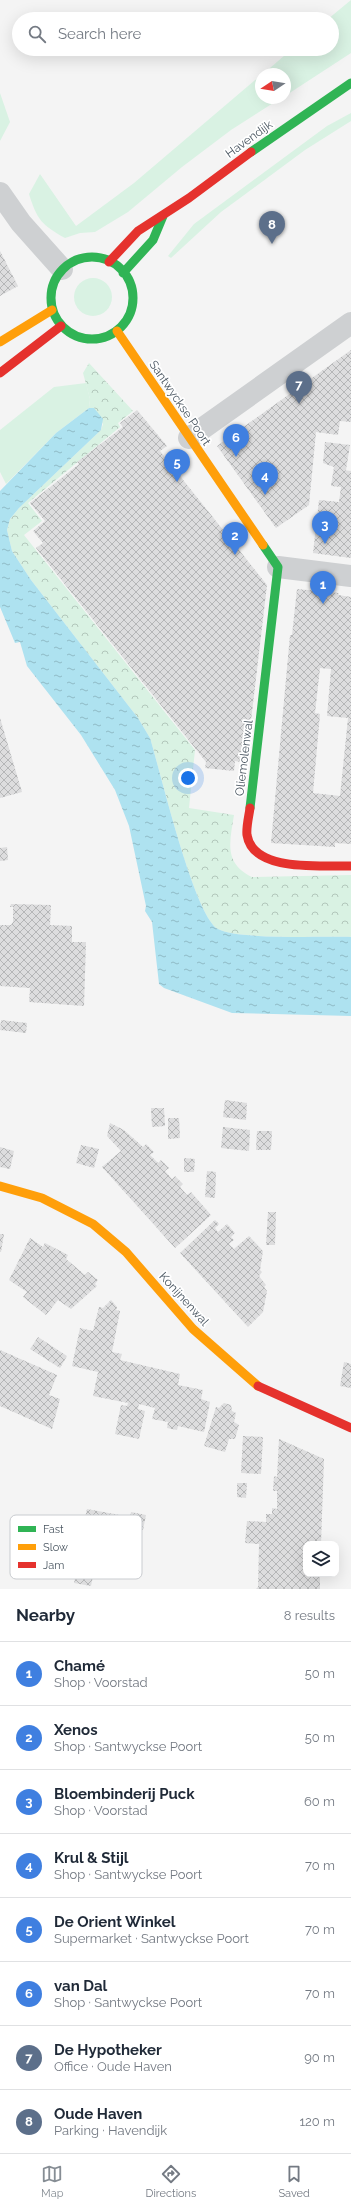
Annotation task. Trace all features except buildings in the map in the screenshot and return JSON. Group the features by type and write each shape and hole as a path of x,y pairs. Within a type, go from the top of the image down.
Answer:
{"street":[{"name":"Havendijk","path":"109,262 138,231 163,216 287,126 351,83"},
{"path":"5,200 21,223 62,269"},
{"path":"123,273 153,240 163,216"},
{"path":"99,257 109,262 129,280 133,298 129,316 117,331 95,339 83,338 71,334 61,326 52,310 51,291 55,279 62,269 79,259 99,257"},
{"path":"0,342 52,310"},
{"path":"189,438 351,323"},
{"path":"0,373 40,344 61,326"},
{"name":"Santwyckse Poort","path":"117,331 278,567"},
{"path":"278,567 351,576"},
{"name":"Oliemolenwal","path":"278,567 247,835 253,849 260,856 273,863 351,866"},
{"name":"Konijnenwal","path":"0,1186 42,1198 93,1224 126,1252 193,1329 255,1385 300,1407 351,1428"}],"green space":[{"path":"351,0 351,53 291,92 291,68 270,68 284,56 339,56 339,12 336,12"},
{"path":"255,80 255,104 272,104 231,130 182,167 128,212 95,232 80,233 65,238 41,221 29,194 40,174 76,226 134,183"},
{"path":"0,93 10,122 0,141"},
{"path":"351,113 351,121 305,150 221,212 171,258 168,256 194,224 327,126"},
{"path":"89,278 97,278 107,283 111,290 111,304 107,311 97,316 89,316 79,311 77,308 74,301 74,293 79,283 82,281"},
{"path":"89,363 133,411 118,423 120,427 28,503 42,521 24,535 195,750 189,808 234,815 230,842 233,858 236,865 252,877 351,875 351,937 282,937 243,935 218,929 209,918 199,898 189,871 150,738 138,718 31,580 12,551 7,530 10,519 19,508 101,430 103,424 94,408 89,408 90,399 83,373"},
{"path":"86,383 90,399 89,408 56,433 6,484 0,472 0,430 54,387"}],"water":[{"path":"89,408 94,408 103,419 101,430 19,508 10,519 7,530 12,551 31,580 138,718 150,738 179,841 199,898 209,918 218,929 243,935 282,937 351,937 351,1016 232,1013 164,988 159,984 152,922 145,911 146,906 129,826 115,790 81,735 27,666 20,642 15,643 0,607 0,491 56,433"}],"traffic: fast":[{"path":"251,152 351,83"},
{"path":"123,273 153,240 163,216"},
{"path":"92,257 108,260 121,269 130,282 133,298 130,314 121,327 108,336 92,339 76,336 63,327 54,314 51,298 54,282 63,269 76,260 92,257"},
{"path":"250,808 278,567 263,545"}],"traffic: slow":[{"path":"0,342 52,310"},
{"path":"117,331 263,545"},
{"path":"0,1186 42,1198 93,1224 126,1252 193,1329 258,1386"}],"traffic: jam":[{"path":"109,262 138,231 189,198 251,152"},
{"path":"0,373 61,326"},
{"path":"250,808 247,835 252,847 262,856 275,861 307,866 351,866"},
{"path":"258,1386 351,1428"}],"place":[{"name":"Oude Haven","path":"272,244"},
{"name":"De Hypotheker","path":"299,404"},
{"name":"van Dal","path":"236,457"},
{"name":"De Orient Winkel","path":"177,482"},
{"name":"Krul & Stijl","path":"265,495"},
{"name":"Bloembinderij Puck","path":"325,544"},
{"name":"Xenos","path":"235,555"},
{"name":"Chamé","path":"323,604"}]}
